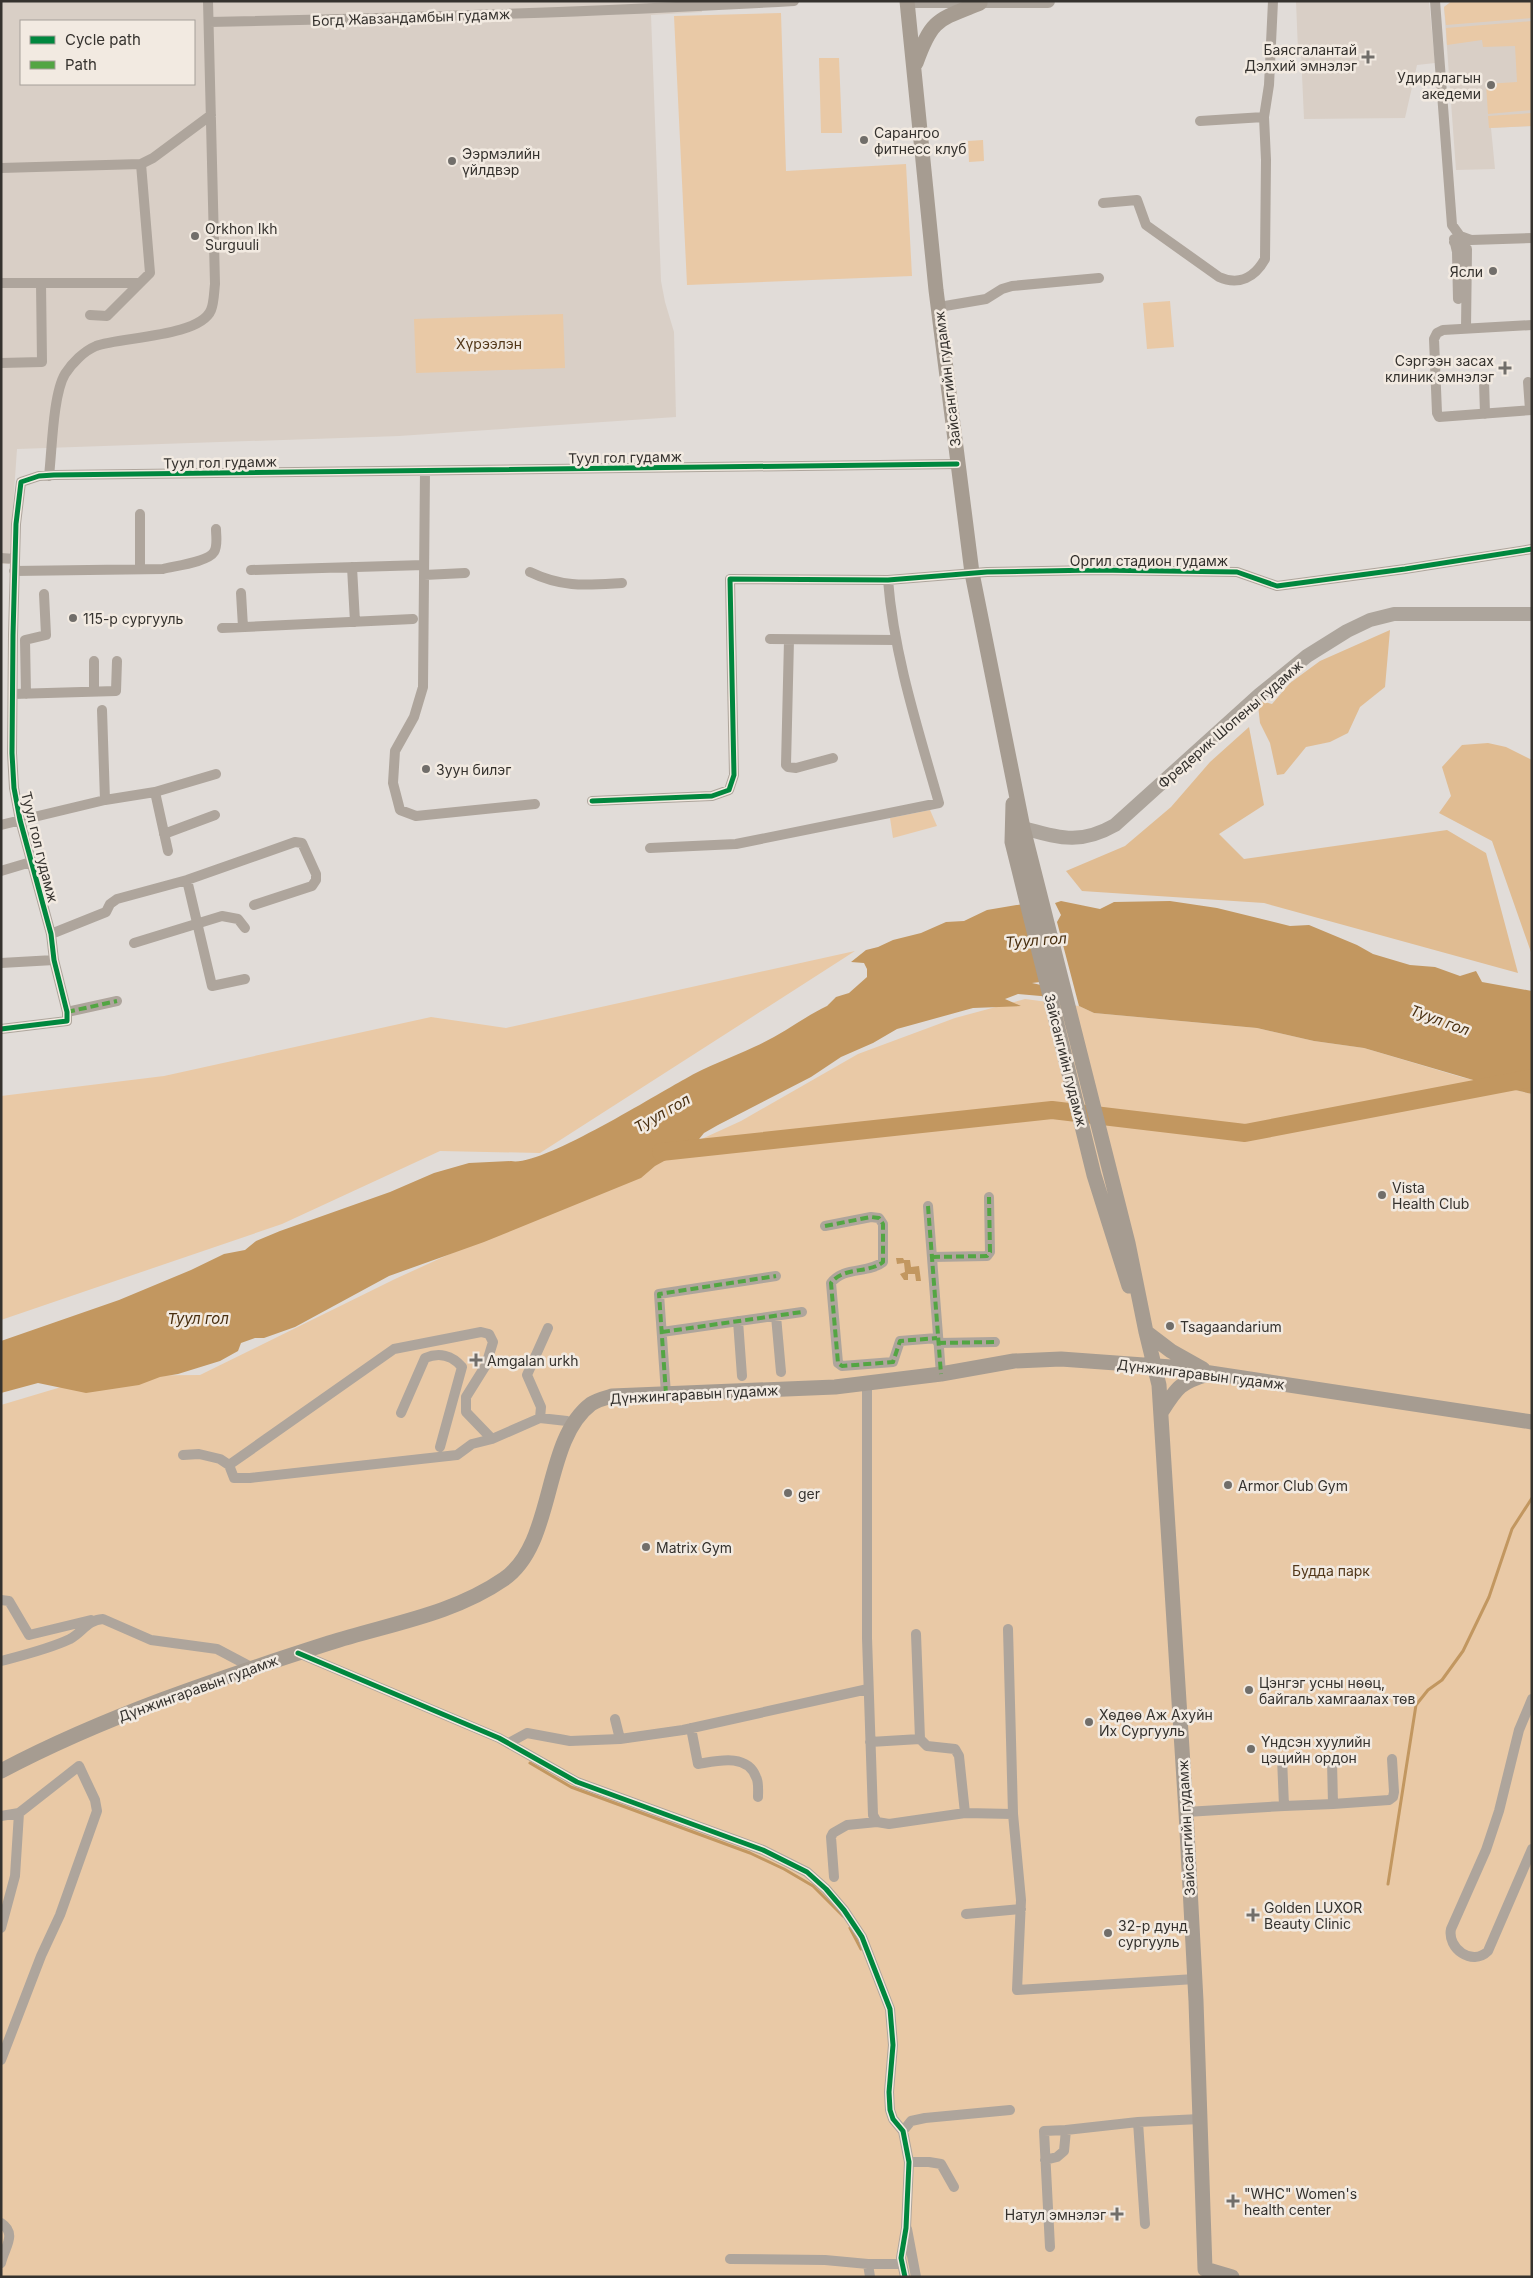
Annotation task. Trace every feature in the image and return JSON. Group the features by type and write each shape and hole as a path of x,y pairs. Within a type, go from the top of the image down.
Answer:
{"main road":[{"name":"Зайсангийн гудамж","path":"909,1 938,307 972,573 1013,783 1024,828 1026,868 1102,1174 1128,1243 1159,1385 1186,1812 1200,2118 1202,2273 1232,2277"},
{"path":"915,66 922,45 935,23 978,2"},
{"name":"Зайсангийн гудамж","path":"1013,783 1012,842 1026,868"},
{"path":"1146,1332 1171,1351 1212,1373"},
{"name":"Дүнжингаравын гудамж","path":"1,1771 40,1750 167,1697 359,1633 446,1610 505,1579 516,1569 535,1536 560,1454 574,1424 591,1404 612,1396 867,1384 941,1374 1014,1360 1061,1359 1154,1365 1532,1422"},
{"path":"1162,1411 1182,1383 1212,1373"}],"street":[{"path":"49,476 59,388 65,374 74,363 97,346 183,329 202,320 210,312 215,284 208,1"},
{"name":"Богд Жавзандамбын гудамж","path":"208,22 440,17 660,9 794,1"},
{"path":"909,1 1048,1"},
{"path":"1103,203 1137,200 1146,225 1219,277 1229,282 1245,279 1258,271 1265,259 1266,160 1264,117 1269,85 1273,1"},
{"path":"1435,1 1452,225 1457,252 1458,299"},
{"path":"1,168 141,164 153,158 211,115"},
{"path":"1200,121 1264,117"},
{"path":"90,315 108,316 150,273 141,164"},
{"path":"1452,225 1460,236 1471,240 1532,238"},
{"path":"1454,242 1467,249 1466,329"},
{"path":"938,307 986,299 1002,289 1012,286 1098,278"},
{"path":"1,283 140,283"},
{"path":"1,363 42,362 41,283"},
{"path":"1528,382 1531,410 1444,418 1436,413 1434,339 1437,333 1443,330 1532,325"},
{"path":"1484,381 1485,414"},
{"name":"Туул гол гудамж","path":"67,1012 54,960 51,934 20,820 14,788 12,741 14,571 18,493 21,482 27,479 49,476 957,464"},
{"path":"425,470 423,687 414,717 395,751 393,771 397,805 400,810 416,816 535,804"},
{"path":"140,514 140,569"},
{"path":"14,571 163,569 179,564 191,564 211,555 216,548 216,529"},
{"name":"Оргил стадион гудамж","path":"592,801 712,796 729,790 734,775 730,579 888,580 972,573 1095,570 1237,572 1277,586 1405,570 1532,549"},
{"path":"1,558 15,558"},
{"path":"352,567 355,622"},
{"path":"251,570 352,567 465,573"},
{"path":"530,572 555,583 566,585 622,583"},
{"path":"650,848 736,844 939,803 906,687 896,640 888,580"},
{"path":"241,593 243,627"},
{"path":"26,694 25,640 46,635 44,594"},
{"name":"Фредерик Шопены гудамж","path":"1024,828 1080,838 1098,835 1115,825 1266,690 1307,656 1347,631 1370,620 1394,614 1532,614"},
{"path":"222,628 413,619"},
{"path":"770,639 896,640"},
{"path":"789,640 786,765 796,768 833,758"},
{"path":"94,661 94,692"},
{"path":"13,694 116,690 117,661"},
{"path":"102,710 105,800"},
{"path":"1,740 12,741"},
{"path":"1,825 105,800 155,792 216,774"},
{"path":"155,792 168,851"},
{"path":"164,834 215,815"},
{"path":"51,934 106,912 110,904 118,898 187,880 294,842 302,843 316,874 316,880 312,886 254,906"},
{"path":"1,871 32,862"},
{"path":"187,880 212,986 245,979"},
{"path":"134,943 222,916 238,919 245,928"},
{"path":"1,963 54,960"},
{"path":"1,1029 67,1021 67,1012 117,1001"},
{"path":"932,1257 987,1256 990,1252 989,1197"},
{"path":"928,1206 941,1374"},
{"path":"825,1226 871,1217 879,1218 883,1224 883,1262 878,1266 843,1273 836,1276 831,1282 838,1363 842,1366 893,1362 900,1341 995,1342"},
{"path":"666,1394 659,1294 776,1276"},
{"path":"662,1332 802,1312"},
{"path":"776,1316 780,1372"},
{"path":"738,1321 742,1376"},
{"path":"540,1418 541,1407 527,1375 548,1328"},
{"path":"229,1465 394,1350 482,1332 489,1334 493,1342 486,1365 466,1397 466,1412 492,1439"},
{"path":"401,1413 425,1358 443,1354 456,1360 462,1367 440,1447"},
{"path":"867,1384 868,1689 873,1815 877,1822"},
{"path":"183,1455 211,1456 229,1465 236,1479 275,1476 457,1455 472,1444 492,1439 540,1418 574,1424"},
{"path":"1,1600 9,1601 29,1635 95,1620 111,1622 151,1640 217,1649 251,1668"},
{"path":"1,1661 72,1638 95,1620"},
{"path":"1008,1629 1013,1814 1021,1909 1017,1990 1194,1979"},
{"path":"916,1634 920,1739 927,1746 955,1749 957,1752 965,1813"},
{"path":"298,1653 509,1743 577,1782 763,1850 807,1872 820,1883 844,1910 868,1950 887,1999 892,2022 894,2045 889,2092 890,2110 892,2119 903,2131 909,2162 906,2222 901,2264 905,2277"},
{"path":"509,1743 530,1732 570,1741 620,1740 691,1728 868,1689"},
{"path":"1532,1699 1519,1730 1486,1850 1451,1929 1450,1941 1458,1951 1474,1957 1481,1956 1488,1951 1532,1849"},
{"path":"614,1719 620,1740"},
{"path":"691,1728 698,1764 735,1759 744,1764 756,1776 758,1797"},
{"path":"870,1742 920,1739"},
{"path":"1282,1758 1284,1806"},
{"path":"1186,1812 1389,1800 1393,1797 1394,1792 1392,1759"},
{"path":"1332,1761 1333,1804"},
{"path":"1,1816 19,1813 78,1766 95,1800 97,1810 60,1915 40,1956 1,2060"},
{"path":"1,1928 15,1876 19,1813"},
{"path":"834,1877 831,1837 833,1833 847,1825 877,1822 889,1824 965,1813 1013,1814"},
{"path":"966,1914 1021,1909"},
{"path":"903,2131 911,2121 924,2118 1010,2110"},
{"path":"1050,2247 1044,2131 1200,2118"},
{"path":"1138,2122 1145,2224"},
{"path":"1046,2160 1057,2157 1064,2151 1066,2130"},
{"path":"909,2162 941,2164 954,2187"},
{"path":"906,2222 916,2277"},
{"path":"1,2223 8,2229 10,2238 1,2262"},
{"path":"730,2259 825,2260 868,2264 901,2264"},
{"path":"868,2264 870,2277"}],"shaded area":[{"path":"1,1 701,1 702,12 651,15 661,281 674,332 676,417 399,436 17,449 9,564 1,564"},
{"name":"Баясгалантай Дэлхий эмнэлэг","path":"1296,1 1429,1 1435,63 1417,65 1405,118 1304,119 1301,52 1298,51"},
{"name":"Удирдлагын акедеми","path":"1452,1 1532,1 1532,126 1491,128 1495,169 1456,170 1444,7"},
{"path":"1390,630 1385,687 1360,707 1348,733 1330,742 1306,747 1284,774 1277,775 1270,743 1260,723 1258,705 1261,701 1272,704 1290,683 1320,661"},
{"path":"1249,727 1264,805 1219,834 1244,859 1447,830 1486,853 1518,973 1264,903 1082,891 1066,871 1125,846 1171,807 1210,762"},
{"path":"1488,743 1506,747 1532,760 1532,955 1492,841 1439,813 1451,796 1442,767 1462,745"}],"green space":[{"path":"1452,1 1532,1 1532,18 1446,25 1444,7"},
{"path":"781,13 786,171 906,164 912,276 687,285 674,16"},
{"path":"1532,21 1532,110 1488,114 1486,84 1517,82 1515,46 1483,47 1482,40 1447,45 1446,28"},
{"path":"819,58 839,58 842,133 821,133"},
{"path":"1532,113 1532,126 1489,128 1488,116"},
{"path":"983,140 984,161 969,162 968,141"},
{"path":"1170,301 1174,347 1147,349 1143,303"},
{"name":"Хүрээлэн","path":"563,314 565,368 416,373 414,319"},
{"path":"930,810 937,826 893,838 890,818"},
{"path":"855,951 540,1153 440,1151 282,1224 1,1320 1,1096 164,1076 431,1017 506,1028"},
{"name":"Будда парк","path":"1025,999 1079,1006 1094,1013 1257,1028 1314,1041 1364,1048 1461,1077 1532,1094 1532,2277 1,2277 1,1405 98,1376 200,1375 395,1279 741,1121 858,1054 955,1018"}],"water":[{"name":"Туул гол","path":"1061,901 1100,909 1114,902 1170,901 1217,908 1290,926 1309,925 1357,945 1373,954 1410,965 1435,967 1460,976 1476,971 1482,982 1532,991 1532,1094 1480,1082 1364,1048 1314,1041 1257,1028 1094,1013 1079,1006 1057,922 1061,915 1055,903"},
{"name":"Туул гол","path":"1029,903 1048,981 1032,983 1050,987 1052,997 1018,994 1005,999 1021,1006 973,1008 897,1029 873,1043 841,1057 811,1077 704,1133 695,1144 655,1166 641,1178 484,1242 389,1276 295,1327 264,1338 255,1338 241,1343 238,1351 220,1361 178,1374 160,1377 139,1385 86,1393 38,1383 1,1393 1,1341 119,1300 224,1254 245,1250 256,1241 280,1231 390,1192 434,1173 469,1163 525,1160 546,1153 597,1129 693,1074 764,1043 827,1006 836,997 849,993 867,977 867,969 864,963 851,962 866,950 893,940 921,933 946,922 964,921 987,910"},
{"path":"896,1258 910,1260 911,1267 919,1266 921,1281 916,1281 915,1274 908,1274 908,1280 904,1280 900,1274 905,1272 904,1263 897,1264"}],"waterway":[{"name":"Туул гол","path":"661,1152 1052,1110 1245,1133 1532,1078"},
{"path":"1388,1884 1416,1705 1428,1690 1442,1680 1463,1651 1489,1597 1512,1529 1532,1498"},
{"path":"530,1763 571,1787 750,1853 784,1869 813,1886 843,1916"},
{"path":"850,1928 861,1949"}],"marked path":[{"path":"67,1012 117,1001"},
{"path":"932,1257 987,1256 990,1252 989,1197"},
{"path":"928,1206 941,1374"},
{"path":"825,1226 871,1217 879,1218 883,1224 883,1262 877,1266 842,1274 831,1283 838,1363 842,1366 893,1362 900,1341 937,1338"},
{"path":"666,1394 659,1294 776,1276"},
{"path":"662,1332 802,1312"},
{"path":"938,1343 995,1342"}],"cycle path":[{"path":"1,1029 67,1021 67,1012 54,960 51,934 20,820 14,788 12,753 13,635 16,524 21,482 39,476 54,475 957,464"},
{"path":"592,801 712,796 729,790 734,775 730,579 888,580 987,572 1095,570 1237,572 1277,586 1405,569 1532,549"},
{"path":"298,1653 499,1738 577,1782 763,1850 807,1872 826,1889 844,1910 862,1937 890,2009 893,2045 889,2092 890,2110 893,2119 903,2131 909,2162 906,2228 901,2258 905,2277"}],"place":[{"name":"Баясгалантай Дэлхий эмнэлэг","path":"1368,57"},
{"name":"Удирдлагын акедеми","path":"1491,85"},
{"name":"Сарангоо фитнесс клуб","path":"864,140"},
{"name":"Ээрмэлийн үйлдвэр","path":"452,161"},
{"name":"Orkhon Ikh Surguuli","path":"195,236"},
{"name":"Ясли","path":"1493,271"},
{"name":"Сэргээн засах клиник эмнэлэг","path":"1505,368"},
{"name":"115-р сургууль","path":"73,618"},
{"name":"Зуун билэг","path":"426,769"},
{"name":"Vista Health Club","path":"1382,1195"},
{"name":"Tsagaandarium","path":"1170,1326"},
{"name":"Amgalan urkh","path":"476,1360"},
{"name":"Armor Club Gym","path":"1228,1485"},
{"name":"ger","path":"788,1493"},
{"name":"Matrix Gym","path":"646,1547"},
{"name":"Цэнгэг усны нөөц, байгаль хамгаалах төв","path":"1249,1690"},
{"name":"Хөдөө Аж Ахуйн Их Сургууль","path":"1089,1722"},
{"name":"Үндсэн хуулийн цэцийн ордон","path":"1251,1749"},
{"name":"Golden LUXOR Beauty Clinic","path":"1253,1915"},
{"name":"32-р дунд сургууль","path":"1108,1933"},
{"name":"\"WHC\" Women's health center","path":"1233,2201"},
{"name":"Натул эмнэлэг","path":"1117,2214"}]}
